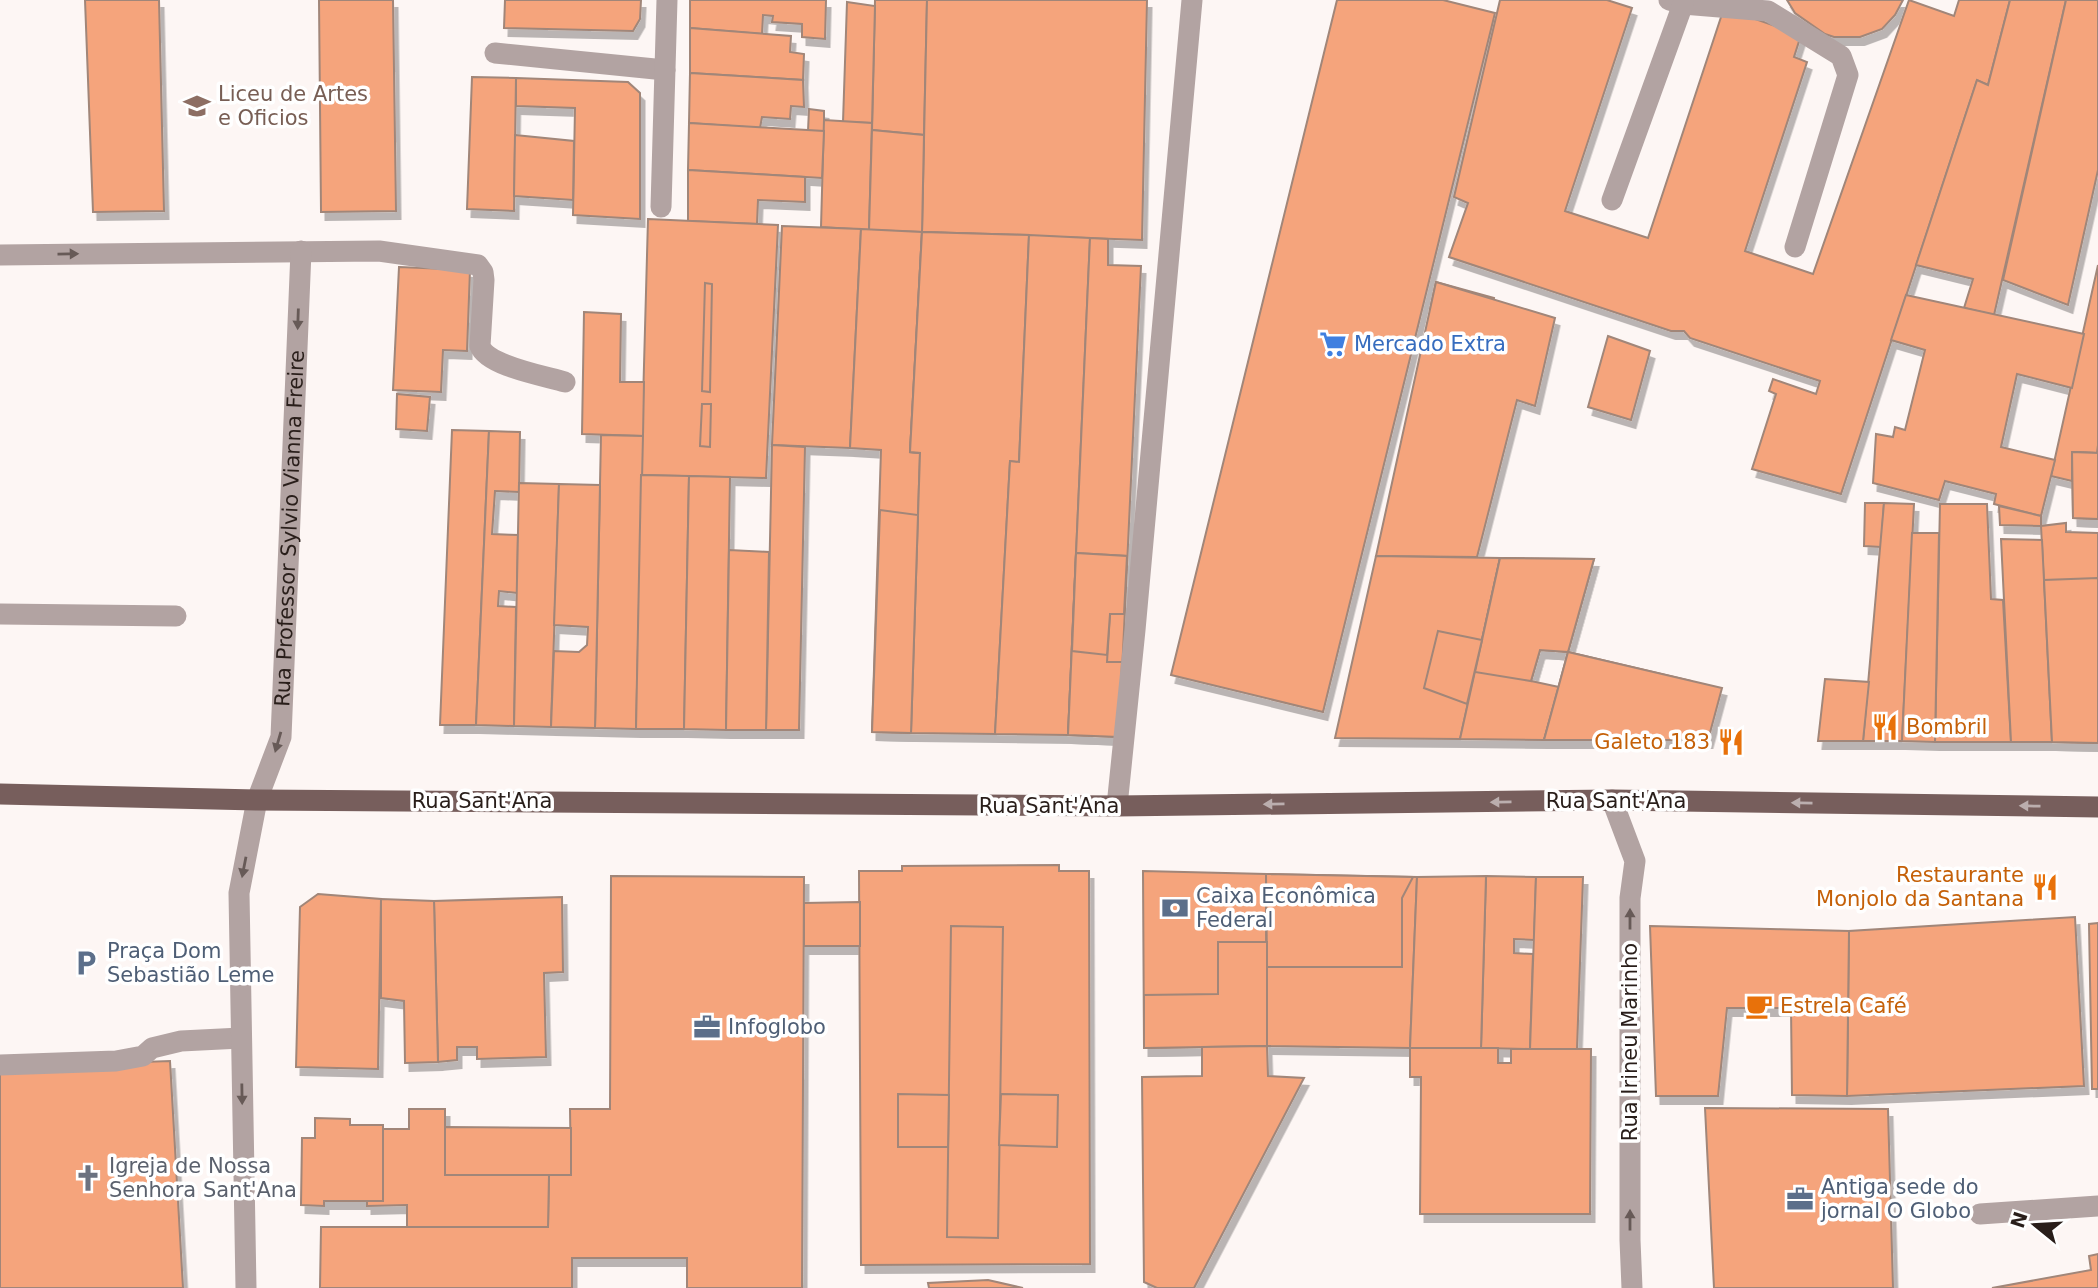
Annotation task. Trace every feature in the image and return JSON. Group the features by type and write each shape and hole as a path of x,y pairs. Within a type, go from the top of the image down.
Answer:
{"main road":[{"name":"Rua Sant'Ana","path":"0,794 257,800 1117,806 1612,800 2098,807"}],"street":[{"path":"661,207 667,0"},
{"path":"1117,806 1192,0"},
{"path":"1612,200 1676,2 1768,11 1841,56 1847,75 1795,247"},
{"path":"495,53 665,70"},
{"name":"Rua Professor Sylvio Vianna Freire","path":"246,1288 239,893 257,800 281,737 301,251"},
{"path":"0,255 379,251 478,265 483,272 484,281 480,346 482,353 496,362 565,382"},
{"path":"0,614 176,615"},
{"name":"Rua Irineu Marinho","path":"1612,800 1635,861 1630,898 1632,1288"},
{"path":"0,1065 116,1060 143,1056 152,1048 181,1041 241,1038"},
{"path":"1980,1214 2098,1206"}],"building":[{"path":"85,0 159,0 164,211 93,212"},
{"path":"319,0 393,0 396,211 321,212"},
{"path":"505,0 641,0 640,19 633,31 504,28"},
{"path":"690,0 826,0 825,39 802,37 802,24 772,22 773,16 763,15 762,34 690,28"},
{"path":"875,0 927,0 924,135 872,130"},
{"path":"927,0 1147,0 1142,240 922,232"},
{"name":"Mercado Extra","path":"1337,0 1443,0 1495,13 1323,712 1171,675"},
{"path":"1500,0 1607,0 1632,8 1565,211 1648,238 1724,8 1801,35 1794,57 1807,62 1745,251 1813,274 1909,0 1954,16 1959,0 2010,0 1988,85 1977,80 1841,494 1752,469 1776,394 1769,391 1773,379 1816,394 1820,381 1690,338 1684,331 1671,331 1449,257 1468,203 1454,197"},
{"path":"1787,0 1903,0 1895,15 1882,29 1860,37 1834,37 1825,34 1795,13"},
{"path":"2010,0 2066,0 1994,315 1964,308 1973,279 1916,265 1977,80 1988,85"},
{"path":"2066,0 2098,0 2098,170 2068,305 2003,280"},
{"path":"847,2 875,6 872,123 843,122"},
{"path":"690,28 791,36 790,52 804,54 803,80 690,73"},
{"path":"690,73 803,80 804,107 791,106 790,119 762,117 760,128 689,123"},
{"path":"472,77 516,78 514,211 467,209"},
{"path":"516,78 628,82 640,93 640,219 573,215 575,108 516,106"},
{"path":"809,109 824,111 824,131 808,131"},
{"path":"824,120 872,123 869,230 821,227"},
{"path":"689,123 824,131 822,178 688,170"},
{"path":"872,130 924,135 922,232 869,230"},
{"path":"515,135 574,141 573,200 514,196"},
{"path":"688,170 805,177 805,202 758,200 757,224 688,221"},
{"path":"648,219 778,225 766,478 641,475"},
{"path":"782,226 861,229 850,448 772,445"},
{"path":"861,229 922,232 910,452 920,453 911,733 872,732 881,450 850,448"},
{"path":"922,232 1029,235 1019,462 910,452"},
{"path":"922,232 1029,235 1019,462 1010,461 995,734 911,733 920,453 910,452"},
{"path":"1029,235 1090,238 1068,735 995,734 1010,461 1019,462"},
{"path":"1090,238 1108,239 1108,265 1141,266 1119,737 1068,735"},
{"path":"2098,265 2098,445 2097,453 2072,452 2072,481 2051,476"},
{"path":"399,267 470,270 467,351 443,350 441,392 393,390"},
{"path":"1436,282 1494,298 1490,319 1430,310"},
{"path":"1436,282 1555,318 1535,406 1517,400 1477,557 1376,556"},
{"path":"705,283 712,284 710,392 702,391"},
{"path":"1906,295 2084,334 2072,388 2017,374 2001,447 2055,460 2041,516 1994,504 1996,494 1945,481 1939,500 1873,483 1876,434 1893,437 1895,427 1905,430 1925,350 1891,340"},
{"path":"584,312 621,314 620,382 644,382 643,436 582,434"},
{"path":"1608,336 1650,351 1631,420 1588,407"},
{"path":"397,394 430,397 427,431 396,429"},
{"path":"702,404 711,404 710,447 700,446"},
{"path":"452,430 489,431 476,725 440,725"},
{"path":"489,431 520,432 519,492 495,491 492,534 518,535 517,593 499,591 498,606 516,607 514,726 476,725"},
{"path":"601,435 643,436 636,729 595,728"},
{"path":"772,445 805,447 799,730 766,730"},
{"path":"2072,452 2098,453 2098,519 2073,518"},
{"path":"2072,452 2098,453 2098,519 2073,518"},
{"path":"641,475 689,476 684,729 636,729"},
{"path":"689,476 730,477 726,730 684,729"},
{"path":"519,483 559,484 551,727 514,726"},
{"path":"559,484 600,485 595,728 551,727 554,651 579,652 587,645 588,627 554,625"},
{"path":"1865,503 1884,503 1881,547 1864,546"},
{"path":"1884,503 1914,504 1902,741 1863,741"},
{"path":"1940,504 1987,504 1991,599 2003,600 2011,742 1935,742"},
{"path":"1999,506 2041,516 2041,526 2000,525"},
{"path":"880,510 918,515 911,733 872,732"},
{"path":"2066,523 2066,532 2098,533 2098,743 2052,742 2041,526"},
{"path":"1912,533 1939,533 1935,742 1902,741"},
{"path":"2001,539 2042,540 2052,742 2011,742"},
{"path":"729,550 769,552 766,730 726,730"},
{"path":"1076,553 1127,556 1124,614 1110,614 1107,662 1122,662 1119,737 1068,735"},
{"path":"1076,553 1127,556 1124,614 1110,614 1107,655 1072,651"},
{"path":"1376,556 1500,558 1460,739 1335,738"},
{"path":"1500,558 1594,559 1568,652 1540,650 1531,681 1559,687 1544,740 1460,739"},
{"path":"1500,558 1594,559 1568,652 1540,650 1531,681 1475,672"},
{"path":"2098,578 2098,743 2052,742 2044,580"},
{"path":"1438,631 1482,640 1467,704 1424,688"},
{"path":"1568,652 1691,681 1674,740 1544,740"},
{"path":"1568,652 1722,688 1708,740 1544,740"},
{"path":"1825,679 1869,682 1863,741 1818,741"},
{"path":"1059,865 1059,871 1089,871 1090,1264 861,1265 859,871 902,871 902,866"},
{"path":"1143,871 1266,874 1267,1046 1144,1048"},
{"path":"1266,874 1417,877 1410,1048 1267,1046"},
{"path":"1266,874 1413,877 1402,898 1402,967 1267,967"},
{"name":"Infoglobo","path":"611,876 804,877 802,1288 687,1288 687,1258 572,1258 572,1288 320,1288 321,1227 548,1227 549,1175 571,1175 570,1109 610,1109"},
{"path":"1486,876 1536,877 1534,940 1514,939 1514,953 1533,954 1530,1049 1481,1048"},
{"path":"1486,876 1481,1048 1410,1048 1417,877"},
{"path":"1536,877 1583,877 1577,1049 1530,1049"},
{"path":"318,894 381,899 378,1069 296,1067 300,907"},
{"path":"562,897 563,972 544,973 546,1057 477,1059 477,1047 457,1047 457,1060 438,1062 434,901"},
{"path":"381,899 434,901 438,1062 405,1063 404,1001 381,998"},
{"path":"860,902 860,946 804,946 804,903"},
{"path":"2075,917 2084,1086 1847,1096 1849,931"},
{"path":"2098,923 2098,1089 2092,1089 2089,924"},
{"path":"951,926 1003,927 998,1238 947,1237"},
{"path":"1650,926 1849,931 1847,1096 1792,1095 1791,1008 1727,1008 1718,1096 1656,1096"},
{"path":"1218,942 1267,942 1267,1046 1144,1048 1144,995 1218,994"},
{"path":"1267,1046 1268,1076 1304,1078 1194,1288 1157,1288 1144,1282 1142,1077 1202,1076 1202,1047"},
{"path":"1410,1048 1498,1048 1498,1063 1511,1063 1511,1049 1591,1049 1590,1214 1420,1214 1421,1077 1410,1077"},
{"name":"Igreja de Nossa Senhora Sant'Ana","path":"170,1061 183,1288 0,1288 0,1067"},
{"path":"898,1094 949,1095 948,1147 898,1147"},
{"path":"1001,1094 1058,1095 1057,1147 999,1145"},
{"name":"Antiga sede do jornal O Globo","path":"1705,1108 1888,1109 1893,1288 1714,1288"},
{"path":"409,1109 445,1109 445,1175 549,1175 548,1227 407,1227 407,1205 367,1206 367,1201 383,1201 383,1129 409,1129"},
{"path":"315,1118 350,1119 350,1125 383,1125 383,1201 324,1201 324,1206 301,1205 302,1138 315,1138"},
{"path":"445,1127 571,1128 571,1175 445,1175"},
{"path":"2098,1254 2098,1288 1992,1288 2091,1270 2089,1256"},
{"path":"988,1280 1023,1288 929,1288 928,1283"}],"place":[{"name":"Liceu de Artes e Oficios","path":"197,106"},
{"name":"Mercado Extra","path":"1333,344"},
{"name":"Bombril","path":"1885,727"},
{"name":"Galeto 183","path":"1731,742"},
{"name":"Restaurante Monjolo da Santana","path":"2045,887"},
{"name":"Caixa Econômica Federal","path":"1175,908"},
{"name":"Praça Dom Sebastião Leme","path":"86,963"},
{"name":"Estrela Café","path":"1759,1006"},
{"name":"Infoglobo","path":"707,1027"},
{"name":"Igreja de Nossa Senhora Sant'Ana","path":"88,1178"},
{"name":"Antiga sede do jornal O Globo","path":"1800,1199"}]}
